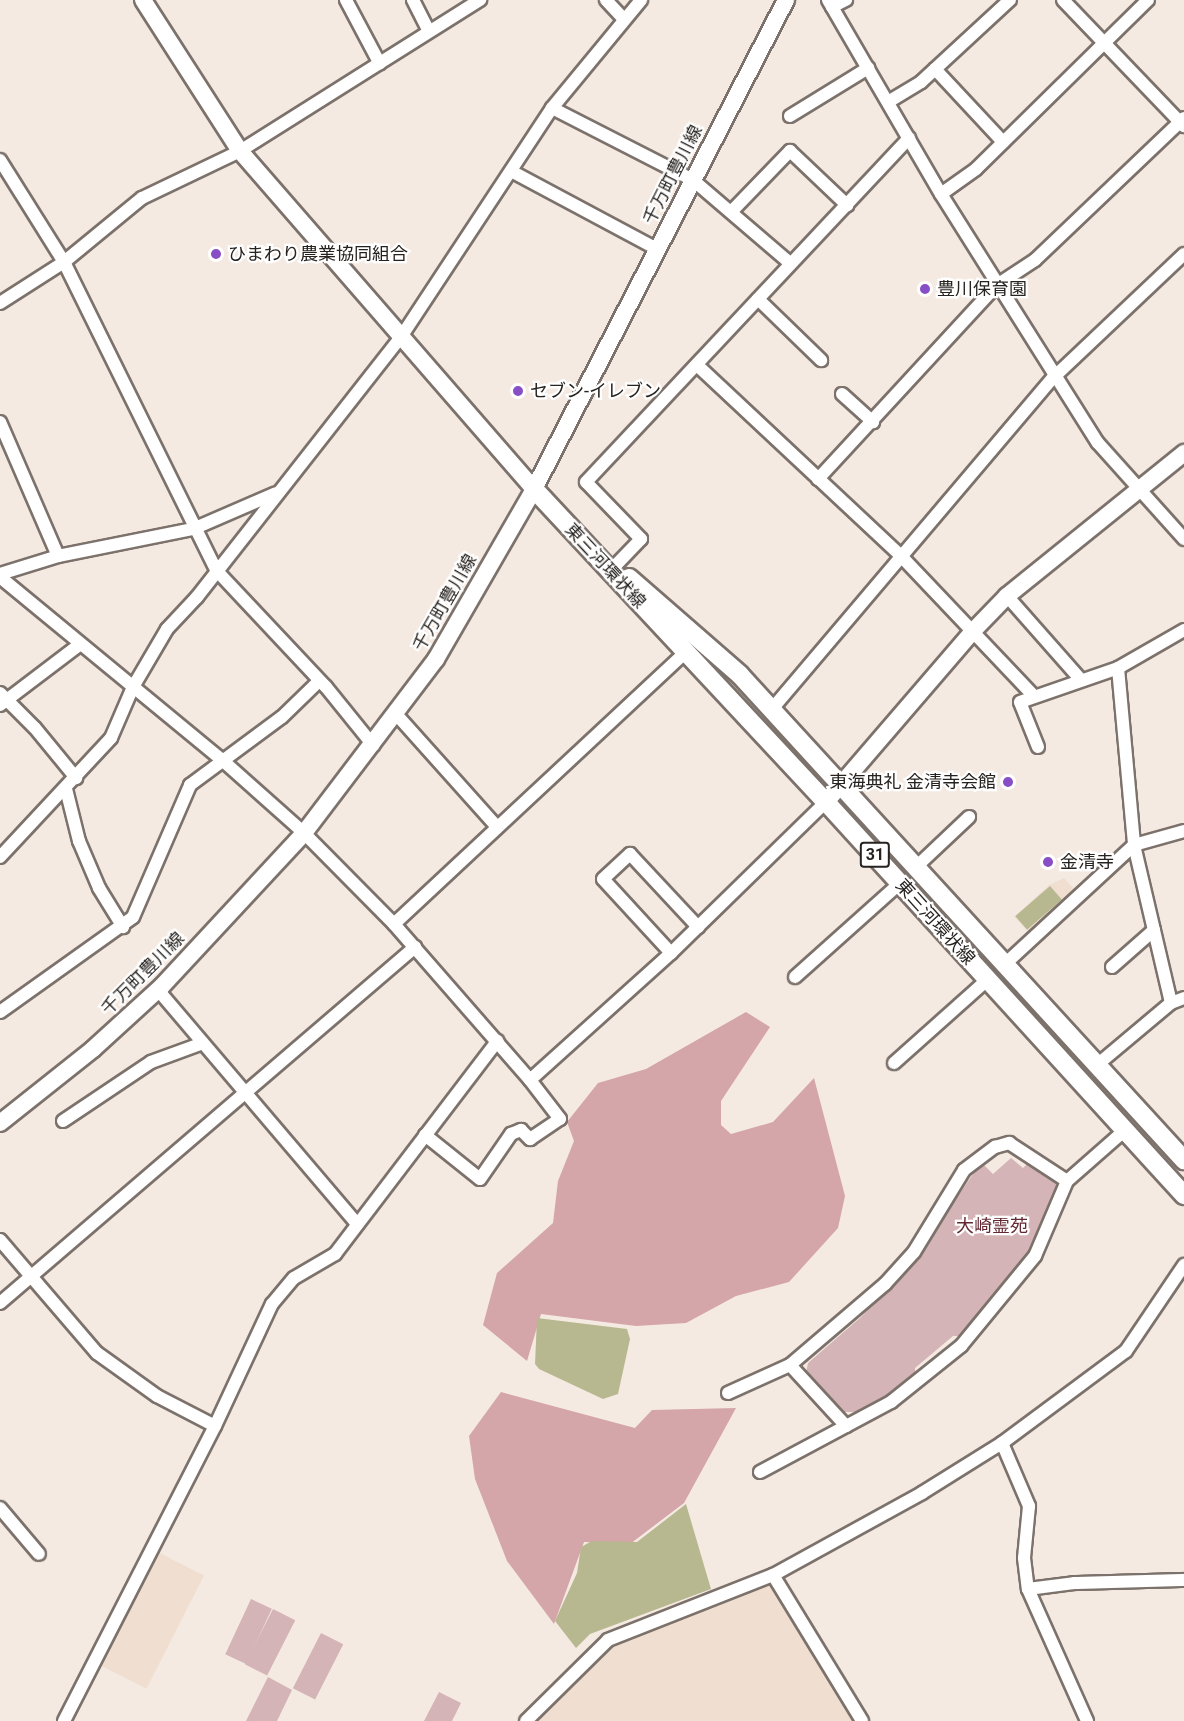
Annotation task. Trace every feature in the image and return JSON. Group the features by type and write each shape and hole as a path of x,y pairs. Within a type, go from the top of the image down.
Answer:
{"main road":[{"path":"143,0 240,150 534,489"},
{"name":"千万町豊川線","path":"0,1124 93,1049 158,990 304,833 436,659 534,489 786,0"},
{"path":"826,802 974,630 1007,596 1184,453"},
{"name":"東三河環状線","path":"534,489 826,802 1184,1195"},
{"name":"東三河環状線","path":"562,520 614,567 717,651 1184,1160"}],"street":[{"path":"346,0 380,64"},
{"path":"413,0 429,31"},
{"path":"0,303 64,262 142,198 240,150 480,0"},
{"path":"606,0 624,19"},
{"path":"0,857 66,789 111,738 133,687 167,629 217,571 277,492 401,338 552,108 641,0"},
{"path":"846,0 830,4 996,285 1098,443 1184,539"},
{"path":"888,102 935,69 1010,0"},
{"path":"818,479 873,422 996,285 1035,260 1183,122 1064,0"},
{"path":"941,194 976,169 1148,0"},
{"path":"790,116 868,68"},
{"path":"935,69 1003,142"},
{"path":"552,108 693,180 790,263"},
{"path":"614,567 641,539 586,482 909,138"},
{"path":"731,212 790,151 847,205"},
{"path":"0,160 64,262 164,459 194,529 217,571 373,745"},
{"path":"511,171 657,249"},
{"path":"772,710 1054,376 1184,254"},
{"path":"758,299 821,360"},
{"path":"697,365 901,556 974,630 1034,696"},
{"path":"842,394 873,422"},
{"path":"0,422 58,556"},
{"path":"277,492 194,529 58,556 0,576 79,645 221,759 304,833 415,947 530,1080 560,1119 530,1139 521,1130 512,1134 480,1179 425,1135"},
{"path":"1007,596 1081,680"},
{"path":"1038,747 1020,702 1119,668 1184,630"},
{"path":"76,778 2,699 79,645"},
{"path":"394,924 496,826 685,653"},
{"path":"1119,668 1134,845 1171,1003"},
{"path":"0,1012 123,927 133,917 190,785 221,759 282,717 318,681"},
{"path":"396,714 496,826"},
{"path":"66,789 79,841 99,888 123,927"},
{"path":"530,1080 698,927 826,802"},
{"path":"916,867 969,817"},
{"path":"1005,964 1134,845 1184,831"},
{"path":"671,952 603,879 630,854 698,927"},
{"path":"795,977 900,883"},
{"path":"1112,967 1154,930"},
{"path":"0,1303 243,1092 415,947"},
{"path":"894,1063 987,980"},
{"path":"158,990 357,1224"},
{"path":"1097,1065 1171,1003 1184,998"},
{"path":"64,1721 215,1426 272,1304 294,1278 335,1254 497,1041"},
{"path":"63,1120 151,1062 203,1043"},
{"path":"760,1472 891,1402 961,1346 1035,1256 1067,1181 1125,1130"},
{"path":"728,1393 790,1365 885,1284 914,1252 971,1162 1009,1143 1067,1181"},
{"path":"0,1240 97,1353 157,1396 215,1426"},
{"path":"526,1721 608,1640 773,1575 922,1493 1002,1443 1126,1350 1184,1267"},
{"path":"790,1365 846,1426"},
{"path":"1002,1443 1029,1506 1023,1558 1028,1589 1087,1721"},
{"path":"0,1508 39,1554"},
{"path":"773,1575 862,1721"},
{"path":"1028,1589 1074,1583 1184,1580"}],"shaded area":[{"path":"1064,878 1076,891 1031,934 1014,917 1049,885"},
{"path":"1050,886 1062,900 1027,930 1015,916"},
{"path":"746,1012 770,1027 721,1101 721,1125 731,1134 773,1122 814,1078 845,1196 838,1228 789,1282 736,1296 686,1323 636,1326 541,1314 527,1361 483,1325 497,1273 553,1223 558,1181 574,1141 567,1122 598,1083 646,1069"},
{"path":"537,1318 627,1329 630,1339 618,1394 603,1399 539,1369 535,1364"},
{"path":"501,1392 635,1428 652,1410 736,1408 684,1503 630,1544 584,1542 554,1624 507,1561 475,1479 469,1436"},
{"path":"686,1504 711,1589 590,1634 576,1648 555,1621 577,1573 581,1547 592,1541 637,1542"},
{"path":"156,1551 204,1576 146,1689 98,1664"},
{"path":"771,1580 857,1721 536,1721 614,1644"}],"green space":[{"name":"大崎霊苑","path":"1011,1158 1023,1168 1028,1163 1059,1184 1032,1249 963,1336 953,1336 915,1368 915,1374 892,1397 855,1412 842,1412 806,1373 808,1363 861,1317 915,1260 981,1162 993,1174"},
{"path":"251,1599 272,1609 246,1664 225,1654"},
{"path":"273,1609 295,1620 267,1676 245,1664"},
{"path":"321,1633 343,1644 315,1700 293,1688"},
{"path":"268,1677 292,1690 277,1721 246,1721"},
{"path":"439,1692 461,1703 452,1721 424,1721"}],"place":[{"name":"ひまわり農業協同組合","path":"216,254"},
{"name":"豊川保育園","path":"925,289"},
{"name":"セブン-イレブン","path":"518,391"},
{"name":"東海典礼 金清寺会館","path":"1008,782"},
{"name":"金清寺","path":"1048,862"}]}
